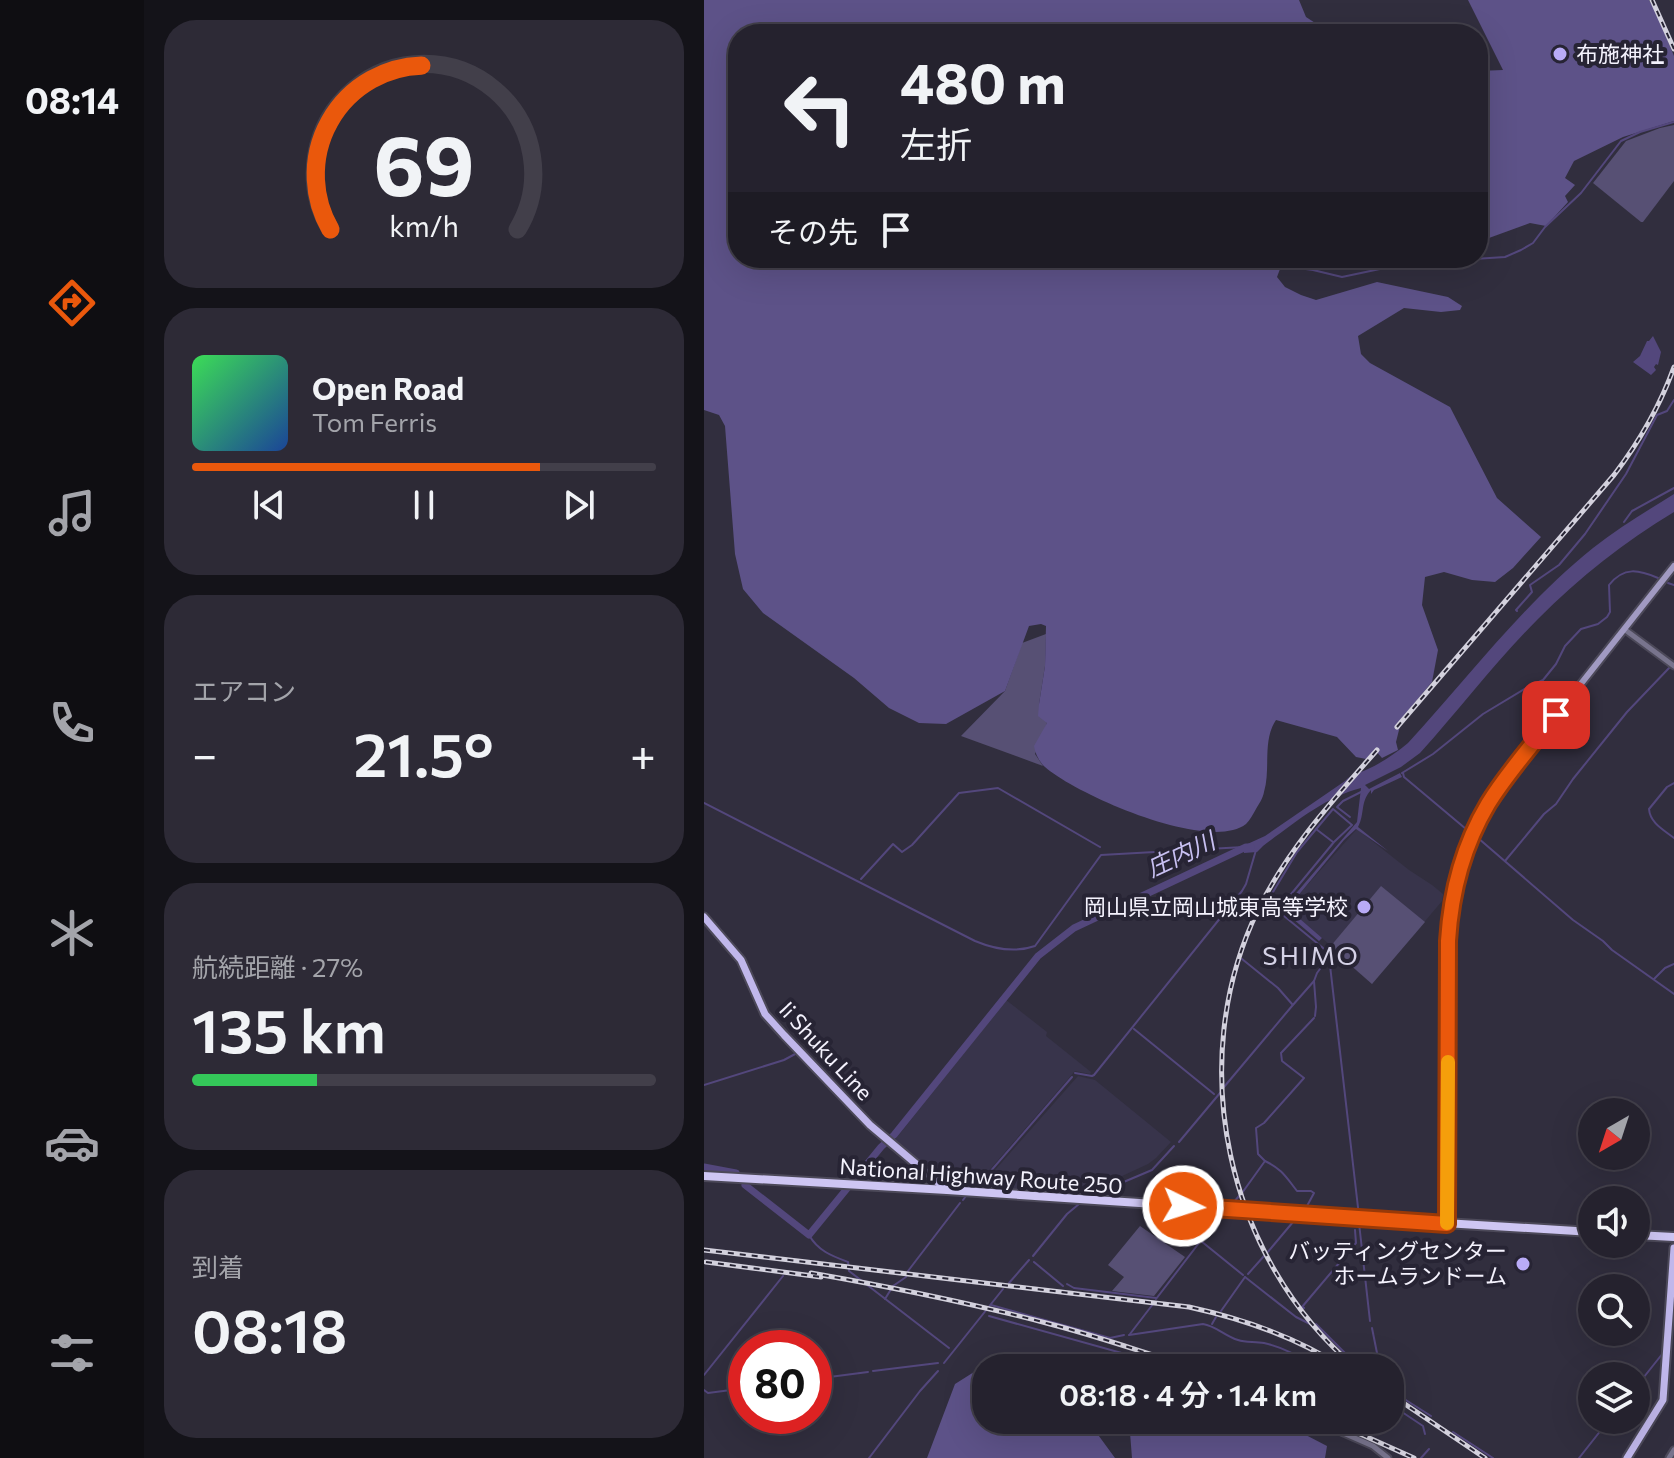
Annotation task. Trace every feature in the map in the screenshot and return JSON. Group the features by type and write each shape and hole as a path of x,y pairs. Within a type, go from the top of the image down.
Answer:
{"highway":[{"name":"National Highway Route 250","path":"704,1176 1578,1231"},
{"path":"1650,1236 1674,1237"}],"main road":[{"path":"1447,1224 1448,941 1460,868 1475,829 1497,790 1674,566"},
{"name":"Ii Shuku Line","path":"704,917 741,960 765,1014 870,1125 947,1190"},
{"path":"930,1190 936,1185 935,1180"},
{"path":"1627,1458 1663,1400 1674,1248"}],"street":[{"path":"1624,629 1674,666"},
{"path":"1346,1434 1373,1446 1388,1458"},
{"path":"1669,1458 1674,1450"}],"shaded area":[{"path":"704,0 1299,0 1306,17 1317,24 728,24 728,268 1283,268 1277,277 1285,287 1316,300 1377,282 1448,297 1462,306 1460,310 1441,312 1404,308 1358,336 1361,354 1370,363 1450,407 1497,498 1541,537 1513,568 1495,582 1472,580 1444,572 1425,577 1422,605 1438,650 1432,682 1402,718 1396,742 1398,750 1382,758 1375,750 1366,759 1356,757 1337,737 1276,720 1269,737 1266,783 1250,819 1246,824 1228,831 1203,831 1175,826 1113,805 1061,779 1039,760 1034,746 1047,723 1038,716 1045,666 1046,626 1029,626 1005,691 946,724 919,723 889,708 854,678 763,613 743,589 735,554 725,426 719,415 704,410"},
{"path":"1468,0 1649,0 1674,56 1674,121 1623,137 1574,161 1565,178 1575,185 1565,196 1568,202 1546,226 1530,223 1488,238 1488,71 1503,70 1488,40 1488,24 1480,24"},
{"path":"1674,125 1674,181 1641,222 1593,183 1626,141"},
{"path":"1653,336 1661,352 1658,365 1654,367 1656,370 1651,375 1633,362"},
{"path":"1674,494 1674,512 1620,548 1538,619 1420,753 1401,767 1365,785 1369,789 1400,773 1402,777 1371,794 1371,790 1365,799 1358,827 1388,851 1356,829 1297,897 1291,906 1292,912 1322,938 1319,941 1286,913 1286,905 1357,822 1361,788 1322,805 1257,852 1244,853 1243,846 1265,836 1350,776 1365,771 1408,743 1520,617 1567,570 1612,534"},
{"path":"1046,634 1039,704 1047,723 1035,754 1043,766 961,736 1005,691 1022,643"},
{"name":"岡山県立岡山城東高等学校","path":"1357,829 1443,894 1442,901 1372,984 1291,910 1302,891"},
{"path":"1381,886 1425,922 1372,984 1330,947"},
{"path":"1006,1000 1091,1072 1075,1071 973,1189 948,1186 894,1141"},
{"path":"1078,1076 1095,1080 1171,1142 1148,1164 1079,1195 980,1190 981,1186"},
{"path":"1140,1226 1185,1257 1154,1296 1112,1291 1124,1277 1108,1265"},
{"path":"972,1373 972,1434 1097,1434 1115,1458 927,1458 955,1384"},
{"path":"1130,1434 1304,1434 1327,1446 1325,1458 1132,1458"}],"waterway":[{"path":"1488,258 1505,257 1533,243 1545,227 1581,193 1621,141 1674,122"},
{"path":"1187,268 1192,268"},
{"path":"1298,268 1342,277 1385,268"},
{"path":"1517,611 1532,592 1530,585 1559,565 1585,534 1626,474 1657,415 1667,411 1674,400"},
{"path":"1624,522 1632,511 1674,488"},
{"path":"1402,773 1433,754 1483,714 1543,680 1565,646 1581,629 1598,624 1607,617 1610,612 1609,585 1620,575 1632,571 1658,578"},
{"path":"1668,583 1674,585"},
{"path":"1505,861 1556,804 1627,712 1670,667"},
{"path":"1403,773 1466,829"},
{"path":"1674,783 1649,809 1655,822 1674,838"},
{"path":"861,879 893,844 902,852 912,845 959,793 998,788 1100,847"},
{"path":"1350,817 1337,807 1363,791"},
{"path":"704,803 975,941 1005,949 1035,946 1101,855 1244,847"},
{"path":"1278,910 1334,842 1352,825 1333,809 1297,852 1267,902 1327,951"},
{"path":"1316,829 1333,842"},
{"path":"1478,838 1573,920 1674,994"},
{"name":"庄内川","path":"745,1185 809,1235 1038,956 1074,928 1251,847"},
{"path":"1075,1073 1094,1075 1242,891 1256,850"},
{"path":"1328,948 1359,1216"},
{"path":"1224,1087 1314,981 1328,958"},
{"path":"1242,959 1278,988 1292,1004"},
{"path":"1654,979 1674,964"},
{"path":"1314,981 1315,1016"},
{"path":"1242,1193 1265,1161 1258,1154 1256,1128 1304,1078 1282,1061 1281,1053 1314,1018"},
{"path":"1134,1029 1214,1094"},
{"path":"704,1085 797,1053"},
{"path":"976,1188 1072,1077"},
{"path":"1179,1142 1220,1093"},
{"path":"1093,1195 1152,1170 1174,1146"},
{"path":"1265,1161 1280,1170 1297,1191 1314,1193 1307,1206"},
{"name":"庄内川","path":"704,1167 736,1173"},
{"path":"963,1200 966,1196"},
{"path":"1234,1202 1239,1196"},
{"path":"885,1299 893,1286 906,1277 960,1203"},
{"path":"1033,1256 1079,1204"},
{"path":"1220,1219 1201,1241 1243,1275"},
{"path":"1267,1253 1293,1222 1306,1222 1306,1219"},
{"path":"1359,1223 1370,1321"},
{"path":"1304,1308 1356,1243 1355,1230"},
{"path":"809,1235 821,1249 848,1262 849,1271 949,1348"},
{"path":"1156,1299 1199,1243"},
{"path":"1248,1274 1264,1256"},
{"path":"1009,1283 1029,1260"},
{"path":"1034,1262 1063,1286"},
{"path":"704,1375 783,1276"},
{"path":"1245,1277 1296,1317 1310,1324"},
{"path":"1221,1311 1245,1277"},
{"path":"1067,1284 1074,1288 1156,1298"},
{"path":"944,1363 1003,1289"},
{"path":"1130,1334 1153,1304"},
{"path":"991,1305 1110,1338 1124,1335"},
{"path":"989,1316 1125,1354"},
{"path":"1212,1324 1216,1317"},
{"path":"1129,1335 1203,1324 1238,1340 1264,1343 1294,1354"},
{"path":"1316,1324 1346,1354"},
{"path":"1372,1328 1377,1354"},
{"path":"1650,1369 1663,1353"},
{"path":"873,1371 938,1363"},
{"path":"869,1458 938,1371"},
{"path":"832,1377 868,1372"},
{"path":"704,1390 708,1393 728,1390"},
{"path":"1404,1399 1431,1416"},
{"path":"1404,1413 1423,1426 1425,1434"},
{"path":"1453,1432 1493,1458"},
{"path":"1579,1458 1598,1434"},
{"path":"1421,1458 1429,1449"}],"railway":[{"path":"1652,0 1674,49"},
{"path":"1397,727 1614,475 1648,423 1674,367"},
{"path":"1342,1354 1311,1323 1275,1272 1248,1215 1230,1155 1222,1093 1224,1030 1236,969 1258,910 1270,888 1312,826 1377,750"},
{"path":"704,1250 1189,1307 1269,1330 1319,1354"},
{"path":"706,1262 821,1277"},
{"path":"811,1273 1020,1316 1150,1354"},
{"path":"1404,1403 1485,1458"},
{"path":"1360,1434 1414,1458"}],"slow traffic":[{"path":"1447,1223 1448,1062"}],"place":[{"name":"布施神社","path":"1560,54"},
{"name":"岡山県立岡山城東高等学校","path":"1364,907"},
{"name":"バッティングセンター ホームランドーム","path":"1523,1264"}],"district":[{"name":"SHIMO","path":"1311,956"}],"route":[{"path":"1183,1206 1447,1224 1448,941 1453,897 1470,838 1480,817 1497,790 1556,715"}]}
